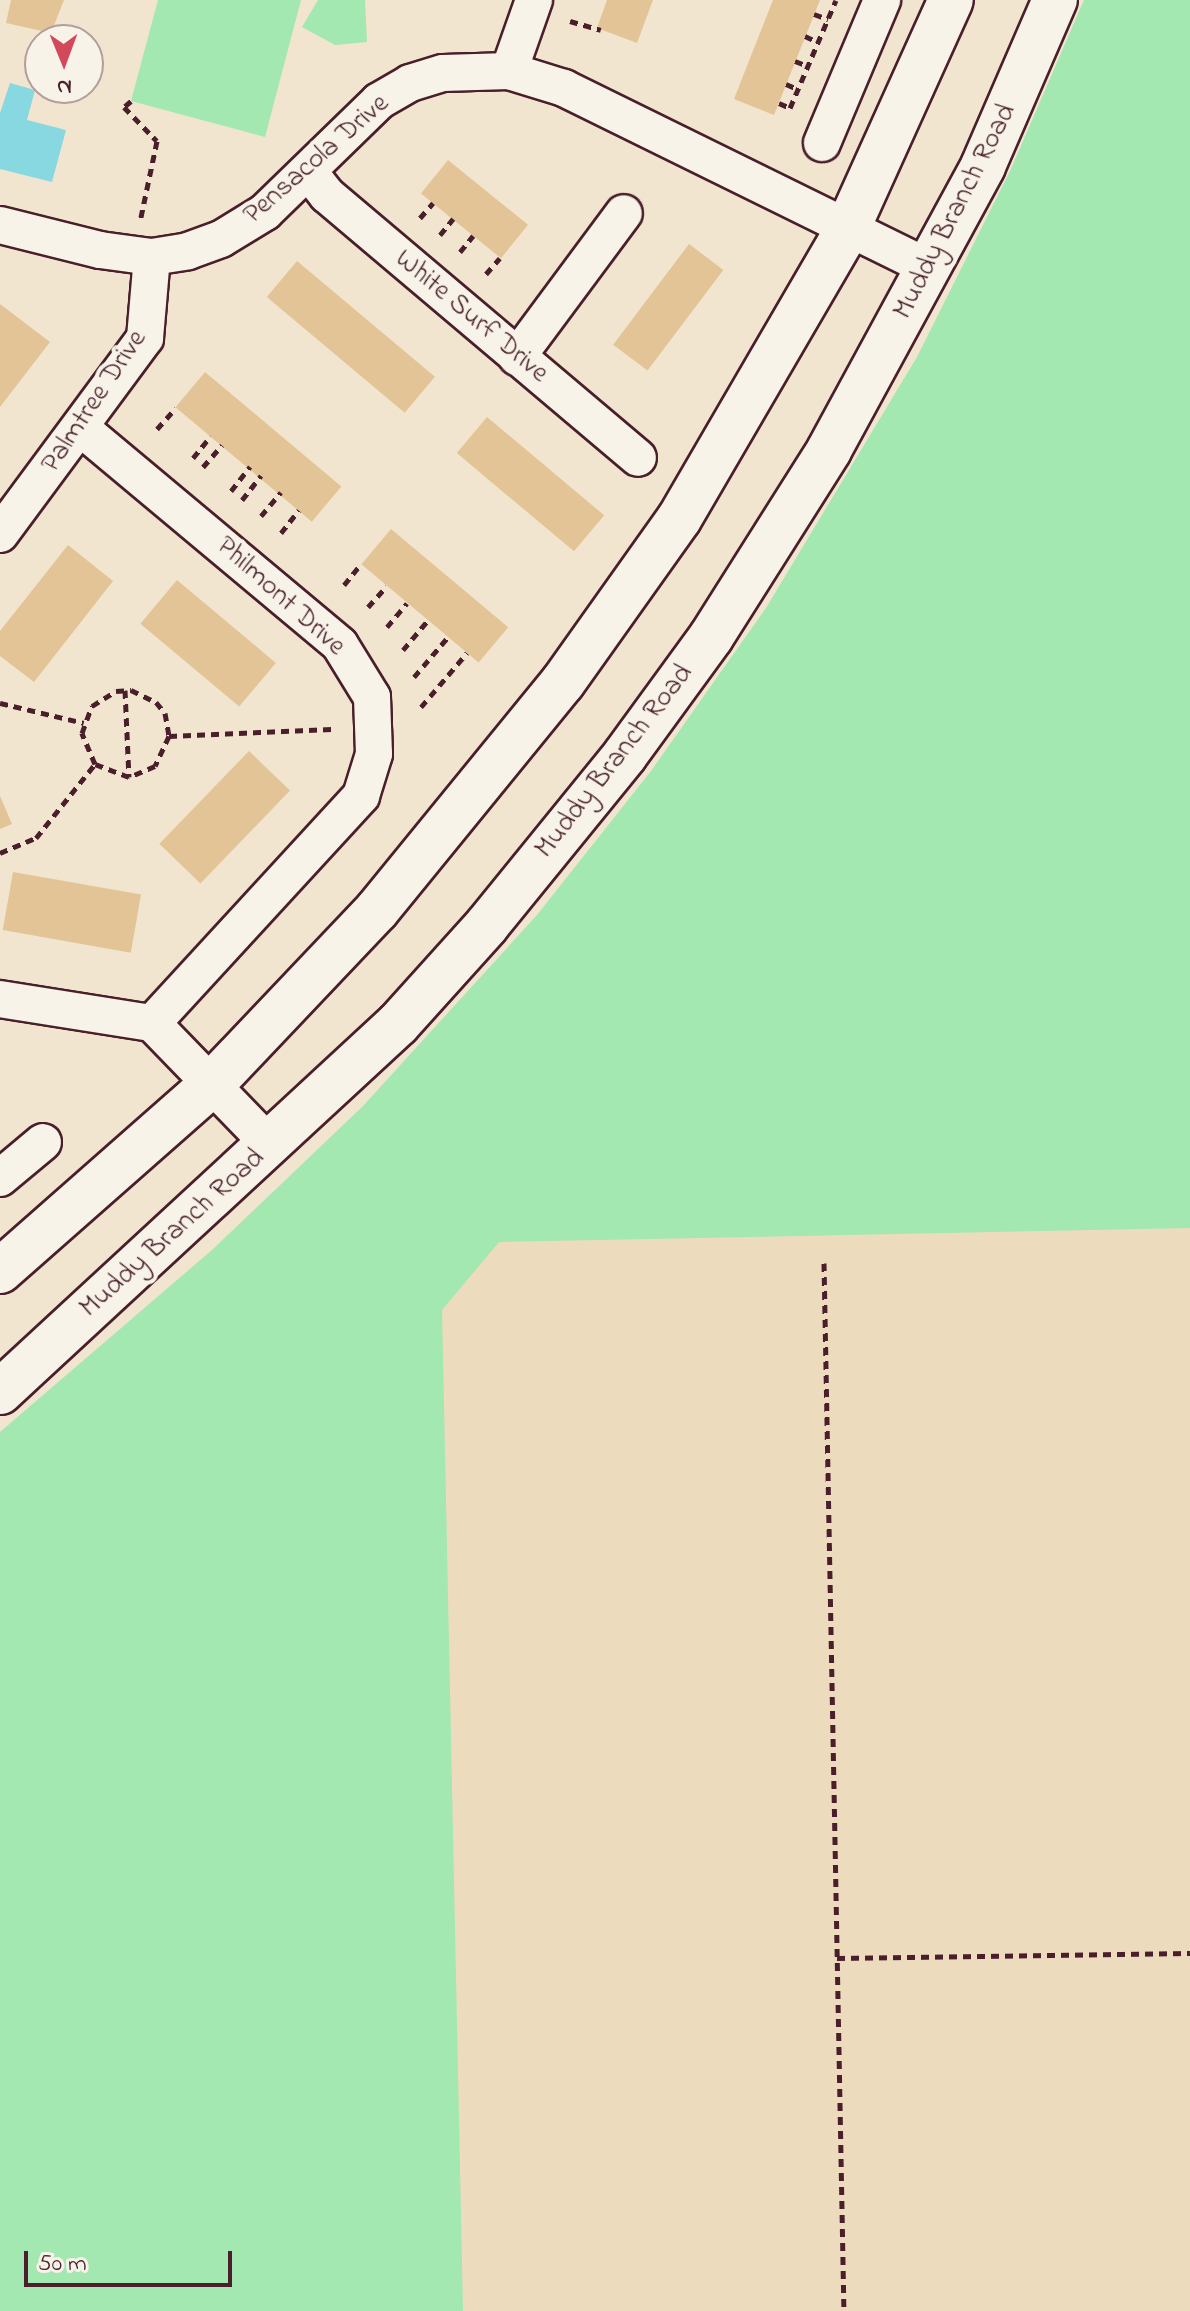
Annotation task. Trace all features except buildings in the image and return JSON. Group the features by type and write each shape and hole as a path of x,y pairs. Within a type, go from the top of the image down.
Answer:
{"main road":[{"path":"0,1271 211,1085 377,910 563,682 679,519 847,230 951,0"},
{"name":"Muddy Branch Road","path":"0,1392 271,1146 408,1013 625,755 711,637 829,450 983,166 1055,0"}],"street":[{"path":"509,71 534,0"},
{"path":"822,143 882,0"},
{"name":"Pensacola Drive","path":"0,225 100,250 152,257 221,239 265,212 379,101 410,83 443,73 509,71 564,88 847,230 930,268"},
{"name":"White Surf Drive","path":"309,172 327,195 638,458"},
{"path":"517,357 624,213"},
{"name":"Palmtree Drive","path":"0,534 82,429 145,338 152,257"},
{"name":"Philmont Drive","path":"82,429 340,645 372,697 374,754 361,796 152,1023"},
{"path":"0,999 152,1023 271,1146"},
{"path":"0,1178 43,1142"}],"path":[{"path":"779,103 790,108 836,0"},
{"path":"814,14 828,19"},
{"path":"570,21 601,30"},
{"path":"805,36 818,42"},
{"path":"795,61 808,66"},
{"path":"786,84 798,89"},
{"path":"131,101 124,107 157,141 140,222"},
{"path":"420,218 433,203"},
{"path":"440,235 453,219"},
{"path":"460,252 473,236"},
{"path":"486,274 500,258"},
{"path":"157,429 176,408"},
{"path":"193,458 211,436"},
{"path":"203,467 222,445"},
{"path":"231,491 250,467"},
{"path":"242,500 261,476"},
{"path":"261,516 281,492"},
{"path":"281,533 299,510"},
{"path":"344,585 361,564"},
{"path":"368,607 387,586"},
{"path":"387,627 407,603"},
{"path":"403,650 428,620"},
{"path":"414,677 448,637"},
{"path":"421,707 467,653"},
{"path":"125,690 129,777"},
{"path":"125,690 156,702 165,713 169,736 155,766 129,777 95,764 84,747 84,723 103,696 125,690"},
{"path":"0,703 84,723"},
{"path":"169,736 332,729"},
{"path":"0,853 36,838 95,764"},
{"path":"824,1263 844,2311"},
{"path":"837,1958 1190,1953"}],"shaded area":[{"path":"1190,0 1190,2311 0,2311 0,1517 429,1126"}],"green space":[{"path":"158,0 301,0 265,137 131,101"},
{"path":"318,0 365,0 367,42 335,45 302,27"},
{"path":"1084,0 1190,0 1190,1228 499,1242 442,1310 463,2311 0,2311 0,1432 212,1250 363,1106 537,915 651,771 766,608 917,357 1010,171"}],"water":[{"path":"10,83 24,87 24,104 31,104 27,120 66,130 52,182 0,169 0,113"}]}
